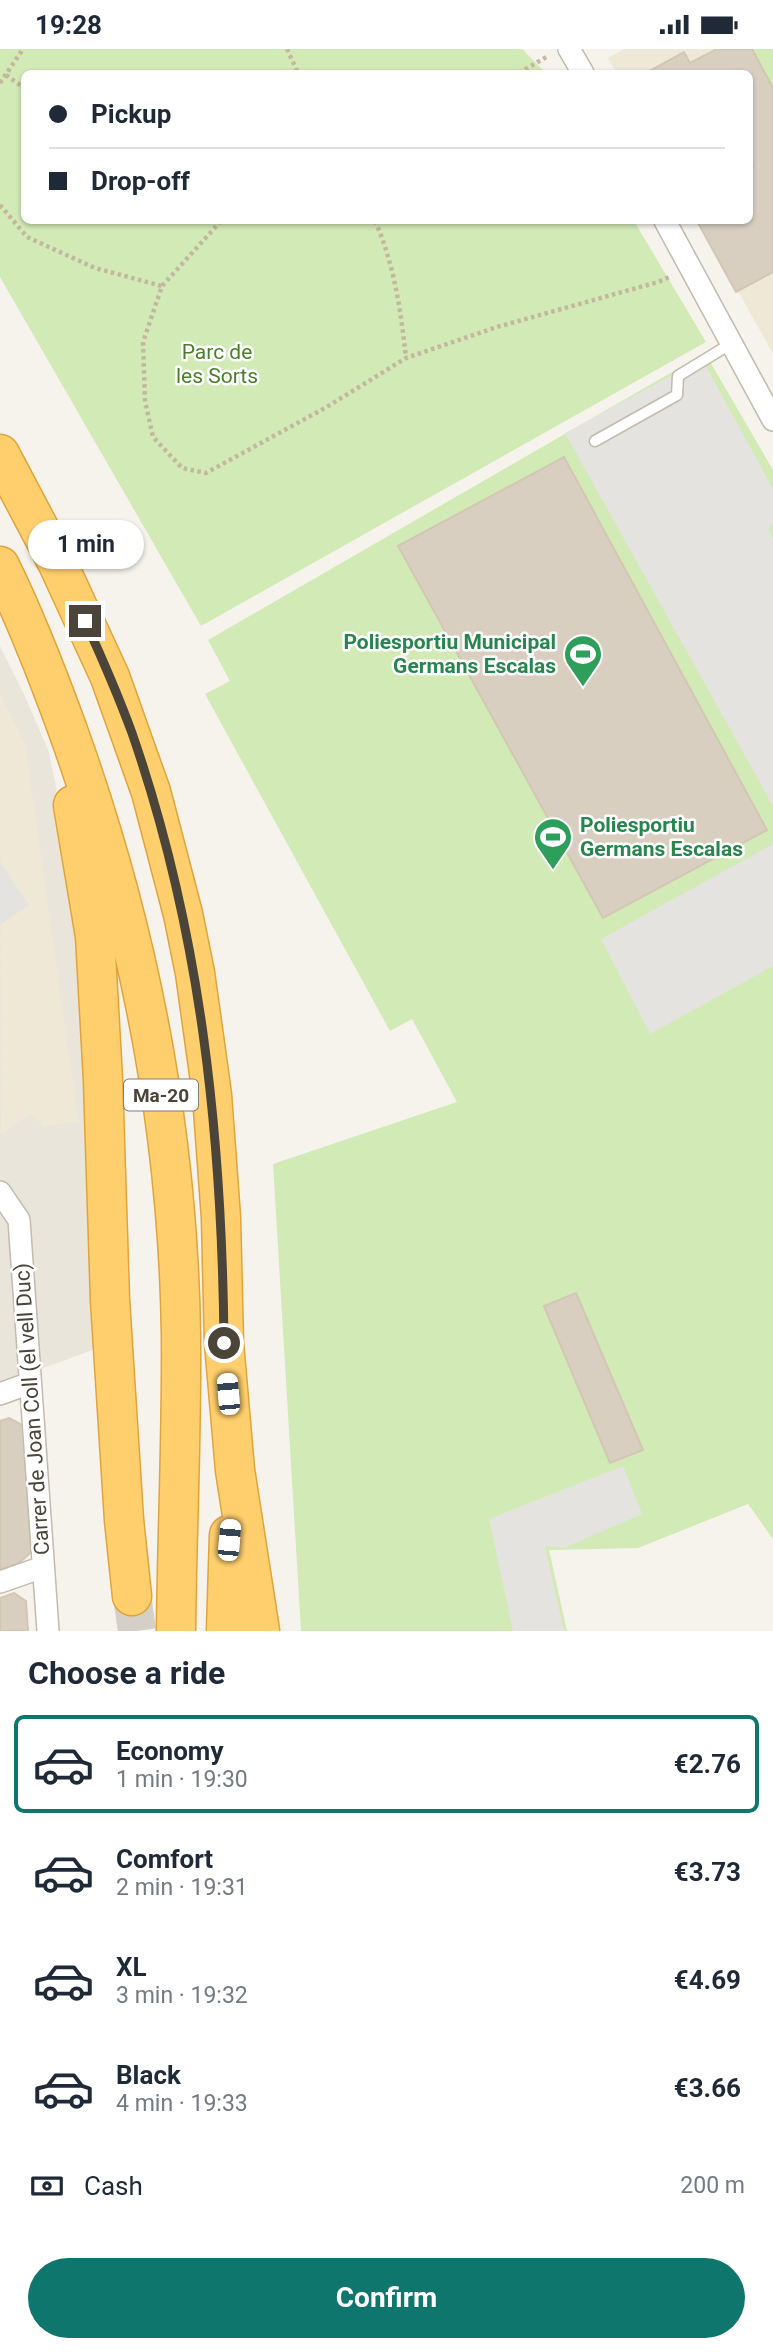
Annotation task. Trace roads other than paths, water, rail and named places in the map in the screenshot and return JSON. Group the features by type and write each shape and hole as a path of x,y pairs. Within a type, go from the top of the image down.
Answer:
{"highway":[{"name":"Ma-20","path":"0,454 58,564 110,677 151,792 183,914 197,986 212,1095 221,1218 224,1343 235,1470 227,1563 226,1631"},
{"name":"Ma-20","path":"0,566 36,642 117,877 157,1062 172,1183 181,1333 176,1631"},
{"path":"36,642 67,769 94,936 103,1080 110,1300 124,1520 132,1597"},
{"path":"235,1470 260,1631"},
{"path":"166,1631 176,1565"}],"street":[{"path":"569,49 581,70"},
{"path":"668,224 773,420"},
{"name":"Carrer de Joan Coll (el vell Duc)","path":"0,1192 19,1220 48,1631"},
{"path":"0,1394 30,1383"},
{"path":"0,1582 43,1567"}],"lane":[{"path":"595,441 677,395 678,376 732,343"}],"tunnel":[{"path":"132,1596 137,1631"}],"place":[{"name":"Poliesportiu Municipal Germans Escalas","path":"583,688"},
{"name":"Poliesportiu Germans Escalas","path":"553,871"}],"park label":[{"name":"Parc de les Sorts","path":"217,364"}]}
